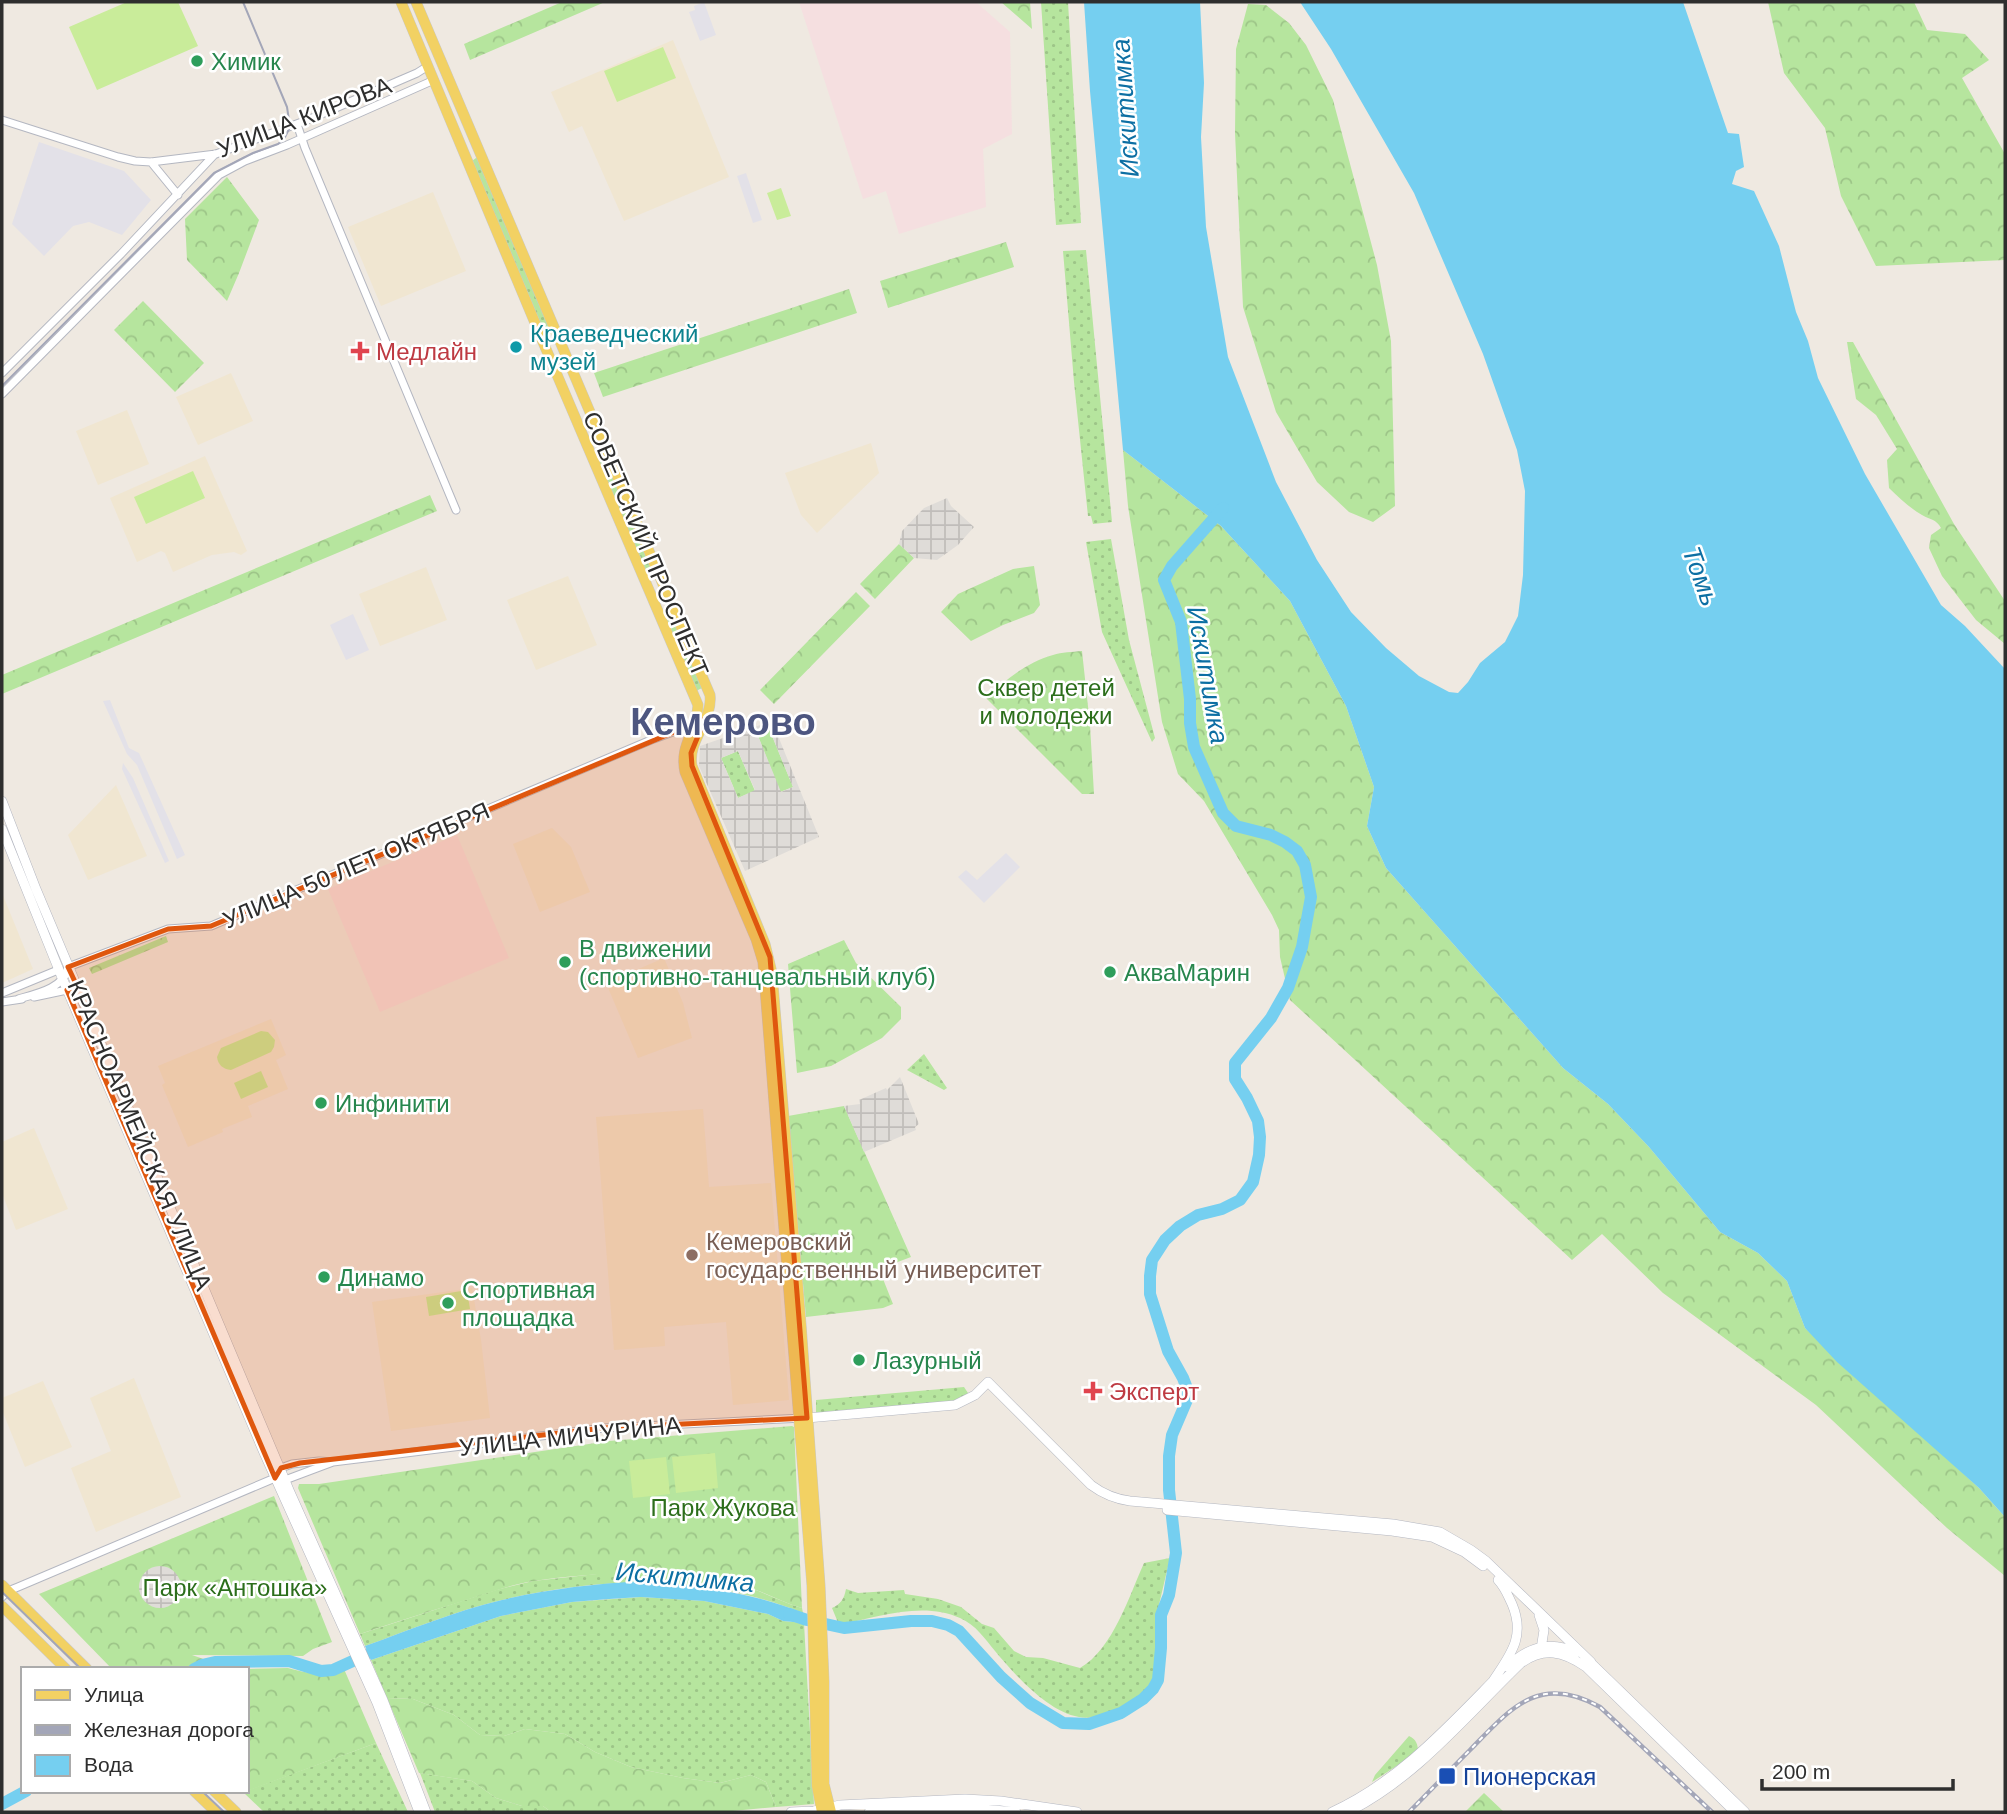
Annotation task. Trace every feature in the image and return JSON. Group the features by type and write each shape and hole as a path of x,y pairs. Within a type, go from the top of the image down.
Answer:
{"main road":[{"name":"СОВЕТСКИЙ ПРОСПЕКТ","path":"401,2 698,705 683,751 685,772 756,939 762,962 803,1418"},
{"name":"СОВЕТСКИЙ ПРОСПЕКТ","path":"416,2 710,695 711,703 691,752 692,766 765,944 772,973 816,1585 825,1810"},
{"name":"УЛИЦА КИРОВА","path":"428,66 439,57"},
{"path":"434,80 447,74"},
{"path":"468,162 475,154 482,156"},
{"path":"642,576 646,581 653,581 657,570"},
{"path":"655,608 660,598 670,601"},
{"name":"КРАСНОАРМЕЙСКАЯ УЛИЦА","path":"2,801 63,968 63,980 72,988"},
{"name":"КРАСНОАРМЕЙСКАЯ УЛИЦА","path":"2,829 280,1479 380,1702"},
{"name":"КРАСНОАРМЕЙСКАЯ УЛИЦА","path":"194,1276 281,1468"},
{"path":"803,1418 955,1405 975,1395 986,1384 1092,1492 1115,1503 1393,1524 1440,1532 1478,1555 1538,1612 1735,1812"},
{"path":"280,1479 281,1468"},
{"path":"1222,1511 1432,1537 1464,1552 1487,1569 1745,1812"},
{"path":"1493,1681 1516,1644 1517,1636 1515,1612 1504,1585"},
{"path":"4,1591 85,1667"},
{"path":"2,1606 64,1667"},
{"path":"1538,1612 1544,1624 1541,1650"},
{"path":"1348,1812 1374,1797 1424,1759 1521,1663 1541,1650 1555,1645 1568,1648"},
{"path":"1332,1812 1361,1798 1418,1755 1524,1652 1541,1650 1562,1654 1588,1665"},
{"path":"380,1702 419,1812"},
{"path":"380,1702 426,1812"},
{"path":"196,1793 216,1812"},
{"path":"216,1793 236,1812"},
{"path":"792,1812 965,1799 1001,1801 1077,1812"},
{"path":"869,1812 960,1807 1016,1812"}],"street":[{"name":"УЛИЦА КИРОВА","path":"2,120 135,161 151,162 216,154 297,124 428,66"},
{"path":"2,394 219,175 245,161 434,80"},
{"path":"297,124 456,510"},
{"path":"2,373 216,154"},
{"path":"151,162 178,195"},
{"name":"УЛИЦА 50 ЛЕТ ОКТЯБРЯ","path":"2,992 168,929 211,926 705,719"},
{"path":"18,999 63,980"},
{"path":"2,1002 49,995 72,988"},
{"name":"УЛИЦА МИЧУРИНА","path":"4,1591 280,1479 333,1462 604,1428 803,1418"},
{"name":"УЛИЦА МИЧУРИНА","path":"281,1468 292,1464 333,1462"}],"highlighted area":[{"path":"705,719 691,753 692,766 770,957 807,1418 604,1428 300,1463 281,1468 275,1478 67,990 77,986 68,967 168,929 211,926"}],"shaded area":[{"path":"704,2 716,35 700,41 689,12 695,10 694,6"},
{"path":"799,2 976,2 1010,32 1012,134 983,149 986,207 899,234 886,191 863,199"},
{"path":"673,40 729,177 624,221 582,126 569,132 551,92"},
{"path":"39,142 124,171 151,200 122,235 89,222 73,226 44,256 12,224"},
{"path":"746,173 762,220 753,223 737,176"},
{"path":"433,192 466,271 381,306 348,227"},
{"path":"231,373 253,421 198,445 176,397"},
{"path":"127,410 149,464 98,485 76,431"},
{"path":"871,443 879,473 817,533 801,515 785,473"},
{"path":"205,456 247,551 241,555 234,552 212,555 173,572 165,553 161,551 137,562 110,498"},
{"path":"947,498 951,506 974,527 958,545 937,560 914,558 899,544 902,531 924,508"},
{"path":"426,567 447,620 380,646 359,594"},
{"path":"568,576 597,645 536,670 507,600"},
{"path":"353,614 369,650 346,660 330,625"},
{"path":"110,700 129,748 139,753 185,855 177,859 137,765 127,754 103,701"},
{"path":"772,721 819,837 745,871 699,766 700,746","holes":["768,726 793,787 781,792 756,731","738,751 755,790 738,798 721,758"]},
{"path":"123,763 133,778 169,861 165,863 122,769"},
{"path":"116,785 147,856 88,880 68,835"},
{"path":"552,828 571,847 590,892 540,912 513,844"},
{"path":"457,835 509,958 380,1012 328,889"},
{"path":"1006,853 1020,867 984,903 958,877 966,870 977,880"},
{"path":"2,893 33,969 2,983"},
{"path":"664,958 683,1003 692,1038 638,1058 606,983"},
{"path":"271,1019 286,1055 276,1060 288,1089 248,1106 252,1117 188,1147 162,1085 165,1083 158,1066"},
{"path":"900,1077 919,1124 915,1127 916,1130 864,1152 844,1106 860,1104 859,1100 886,1088 887,1090"},
{"name":"Кемеровский государственный университет","path":"703,1109 709,1187 771,1183 789,1400 733,1405 726,1322 664,1327 665,1346 614,1350 596,1117"},
{"path":"34,1128 68,1209 16,1230 2,1193 2,1142"},
{"path":"472,1288 490,1418 391,1431 372,1302"},
{"path":"134,1378 181,1497 96,1532 71,1468 111,1451 90,1398"},
{"path":"43,1381 72,1447 25,1467 2,1410 2,1398"},
{"path":"160,1566 175,1572 181,1587 175,1602 160,1608 145,1602 139,1587 145,1572"}],"green space":[{"path":"127,2 178,2 198,46 97,90 69,27"},
{"path":"562,2 605,2 470,60 464,44"},
{"path":"1001,2 1030,2 1032,29"},
{"path":"1041,2 1068,2 1081,223 1056,225"},
{"path":"1768,2 1914,2 1927,30 1965,34 1989,60 1962,78 2005,154 2005,260 1876,266 1841,196 1825,128 1784,73"},
{"path":"1248,4 1266,5 1289,23 1306,45 1333,100 1377,265 1391,341 1395,506 1373,522 1349,512 1317,482 1276,412 1243,307 1235,133 1236,49"},
{"path":"663,47 676,78 617,102 604,71"},
{"path":"476,158 552,333 546,336 472,161"},
{"path":"227,177 259,220 227,301 187,260 185,219"},
{"path":"781,188 791,216 777,220 767,193"},
{"path":"1006,242 1014,267 888,308 880,281"},
{"path":"1086,250 1112,522 1093,524 1091,516 1088,516 1063,251"},
{"path":"849,289 857,313 603,397 594,373"},
{"path":"143,301 204,363 175,392 114,330"},
{"path":"1847,342 1853,342 1954,524 2005,601 2005,644 1976,620 1942,576 1929,548 1931,535 1941,528 1939,525 1913,509 1889,488 1887,460 1897,449 1876,415 1856,399"},
{"path":"1123,450 1221,526 1290,601 1346,706 1374,787 1367,826 1386,868 1563,1068 1608,1104 1649,1147 1720,1232 1758,1253 1787,1281 1805,1328 1979,1488 2005,1517 2005,1576 1947,1528 1816,1405 1663,1293 1602,1234 1572,1260 1290,1000 1280,957 1279,930 1204,801 1178,774 1162,722 1128,506"},
{"path":"604,457 653,573 651,577 647,576 597,459"},
{"path":"193,471 205,498 146,524 134,497"},
{"path":"430,495 437,511 2,694 2,675"},
{"path":"1111,539 1129,640 1155,738 1152,742 1102,632 1086,542"},
{"path":"899,544 914,558 875,599 860,584"},
{"path":"1034,566 1040,605 1034,613 971,641 941,612 958,594 1013,569"},
{"path":"856,592 870,606 774,704 760,690"},
{"path":"668,608 702,688 696,691 662,611"},
{"name":"Сквер детей и молодежи","path":"1082,651 1094,794 1082,794 986,698 1009,678 1034,662 1056,654"},
{"path":"768,726 793,787 780,792 756,731"},
{"path":"738,751 755,791 738,798 721,758"},
{"path":"166,936 168,942 92,974 89,968"},
{"path":"844,940 856,963 901,1007 901,1019 882,1038 831,1066 797,1073 788,964"},
{"path":"261,1031 268,1032 275,1040 271,1052 231,1070 223,1068 217,1057 221,1048"},
{"path":"924,1054 947,1088 944,1090 907,1070"},
{"path":"261,1071 268,1087 241,1099 234,1083"},
{"path":"844,1106 911,1257 879,1269 893,1304 883,1308 806,1317 788,1116"},
{"name":"Спортивная площадка","path":"467,1290 470,1309 429,1316 426,1297"},
{"path":"964,1387 968,1393 962,1401 816,1414 816,1400"},
{"name":"Парк Жукова","path":"792,1426 802,1608 745,1586 712,1579 661,1574 585,1575 534,1581 495,1590 360,1634 298,1488 299,1484 319,1484 609,1441"},
{"path":"715,1453 718,1488 676,1493 672,1457"},
{"path":"666,1457 670,1494 633,1498 629,1461"},
{"name":"Парк «Антошка»","path":"274,1496 332,1642 303,1656 192,1655 226,1667 110,1667 39,1594"},
{"path":"1170,1558 1157,1613 1156,1655 1160,1674 1145,1693 1132,1702 1091,1717 1067,1714 1032,1691 975,1628 960,1618 946,1613 915,1611 839,1625 832,1608 842,1601 846,1589 858,1593 904,1590 905,1594 938,1599 961,1607 982,1624 994,1628 1014,1651 1026,1657 1043,1658 1080,1668 1092,1659 1111,1635 1144,1563"},
{"path":"615,1572 678,1575 749,1587 802,1608 803,1613 730,1591 692,1585 616,1583 540,1592 484,1604 365,1646 360,1634 496,1590 533,1581"},
{"path":"641,1597 704,1601 768,1614 783,1621 804,1623 814,1804 776,1807 766,1782 751,1775 720,1783 631,1767 595,1752 565,1734 525,1729 504,1736 480,1735 454,1715 413,1699 387,1698 371,1660 501,1616 572,1602"},
{"path":"288,1668 316,1673 344,1669 376,1743 248,1791 248,1669"},
{"path":"387,1698 413,1699 454,1715 480,1735 504,1736 525,1729 565,1734 595,1752 631,1767 683,1778 720,1783 751,1775 766,1782 776,1807 722,1812 551,1812 543,1806 522,1806 496,1798 472,1781 419,1773"},
{"path":"1409,1736 1416,1742 1418,1752 1372,1782 1375,1775"},
{"path":"376,1743 408,1812 264,1812 244,1793 248,1793 248,1790"},
{"path":"420,1773 472,1781 496,1798 522,1806 543,1806 551,1812 435,1812"},
{"path":"1484,1793 1504,1812 1465,1812"}],"water":[{"name":"Томь","path":"1084,2 1200,2 1204,83 1201,137 1206,227 1228,357 1276,482 1317,560 1351,612 1386,648 1419,676 1449,692 1458,693 1480,663 1505,642 1518,616 1523,575 1525,491 1517,450 1483,354 1414,193 1331,49 1300,2 1683,2 1728,133 1739,134 1744,167 1736,171 1732,184 1754,191 1779,246 1796,312 1808,341 1818,378 1865,474 1941,605 1965,626 2005,669 2005,1517 1979,1488 1837,1362 1805,1328 1787,1281 1758,1253 1720,1232 1649,1147 1608,1104 1563,1068 1386,868 1367,826 1374,787 1346,706 1290,601 1221,526 1123,450"},
{"path":"641,1581 703,1587 763,1600 803,1613 804,1623 783,1621 768,1614 704,1601 641,1597 572,1602 501,1616 371,1660 365,1646 484,1604 571,1588"}],"waterway":[{"name":"Искитимка","path":"789,1614 844,1628 911,1621 932,1621 948,1625 959,1631 1001,1677 1030,1703 1063,1723 1089,1724 1121,1713 1143,1699 1158,1680 1161,1615 1169,1595 1176,1553 1169,1490 1169,1456 1172,1435 1187,1400 1188,1391 1168,1351 1150,1294 1152,1260 1165,1240 1180,1226 1198,1215 1222,1209 1240,1200 1253,1182 1259,1155 1258,1121 1235,1079 1235,1063 1271,1018 1288,988 1302,947 1311,897 1305,865 1297,851 1271,835 1236,826 1223,813 1194,747 1181,622 1164,580 1172,566 1223,508"},
{"name":"Искитимка","path":"198,1667 215,1662 289,1661 321,1671 333,1670 366,1655"},
{"name":"Искитимка","path":"2,1804 22,1793"}],"tram line":[{"path":"2,386 214,173 284,139 290,127 287,107 243,2"},
{"path":"2,1592 79,1667"},
{"path":"204,1793 224,1812"}],"railway":[{"path":"1409,1812 1513,1709 1528,1700 1560,1693 1579,1697 1600,1707 1712,1812"}],"place":[{"name":"Химик","path":"197,61"},
{"name":"Краеведческий музей","path":"516,347"},
{"name":"Медлайн","path":"360,351"},
{"name":"В движении (спортивно-танцевальный клуб)","path":"565,962"},
{"name":"АкваМарин","path":"1110,972"},
{"name":"Инфинити","path":"321,1103"},
{"name":"Кемеровский государственный университет","path":"692,1255"},
{"name":"Динамо","path":"324,1277"},
{"name":"Спортивная площадка","path":"448,1303"},
{"name":"Лазурный","path":"859,1360"},
{"name":"Эксперт","path":"1093,1391"},
{"name":"Пионерская","path":"1447,1776"}],"district":[{"name":"Кемерово","path":"723,722"}]}
